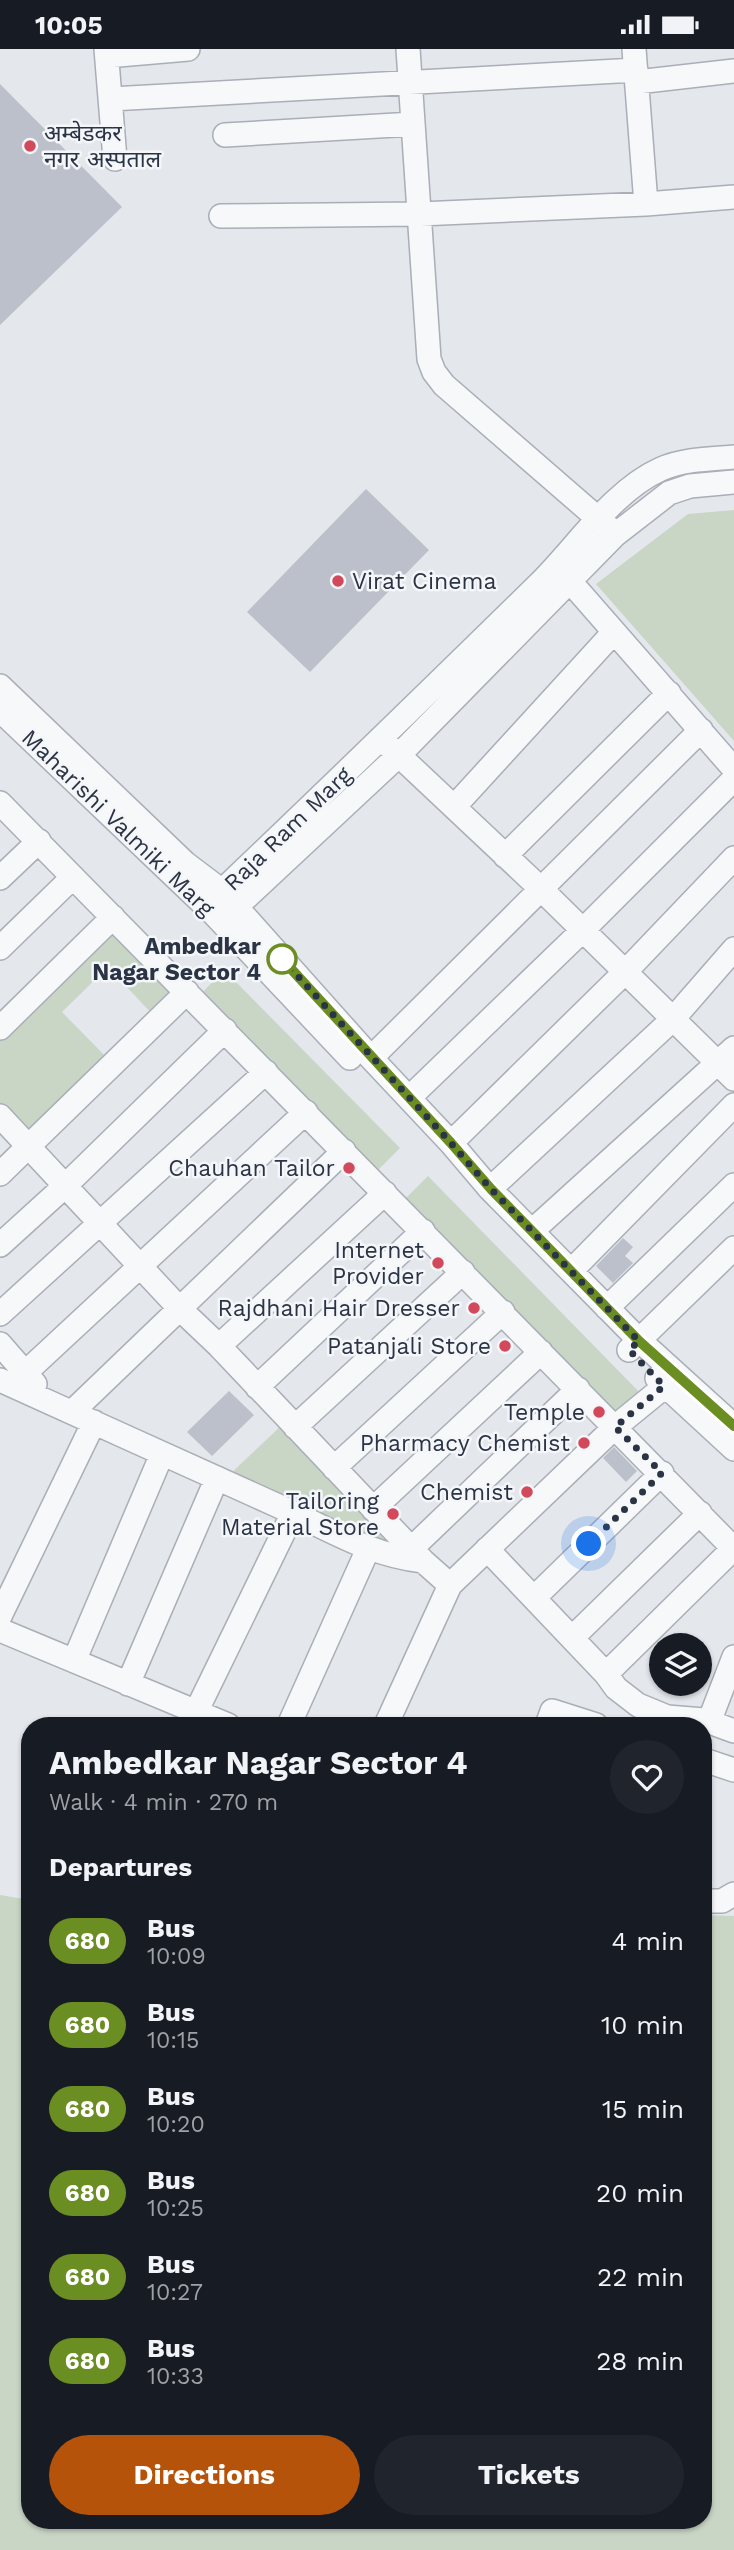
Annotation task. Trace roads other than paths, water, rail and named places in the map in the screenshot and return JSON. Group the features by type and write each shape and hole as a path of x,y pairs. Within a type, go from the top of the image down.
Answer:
{"street":[{"path":"115,159 106,53 188,49"},
{"path":"408,49 429,359 434,372 444,385 599,518 615,535"},
{"path":"111,99 411,83 635,67 734,71"},
{"path":"635,67 646,204"},
{"path":"225,135 414,124"},
{"path":"221,216 420,214 646,204 734,197"},
{"name":"Raja Ram Marg","path":"229,899 400,754 564,574 599,518 635,485 661,469 686,461 734,457"},
{"name":"Raja Ram Marg","path":"214,914 381,740 564,574 669,493 690,486 734,482"},
{"path":"564,574 734,769"},
{"path":"454,807 614,632"},
{"name":"Maharishi Valmiki Marg","path":"0,686 185,863 229,899 491,1189 607,1308 634,1345"},
{"path":"505,856 669,694"},
{"name":"Maharishi Valmiki Marg","path":"0,710 214,914 671,1381 734,1449"},
{"path":"371,1058 701,730"},
{"path":"381,740 400,754 673,1019 729,1064 532,1231"},
{"path":"409,1098 734,779"},
{"path":"0,803 734,1548 606,1674"},
{"path":"0,878 38,841"},
{"path":"451,1143 625,971 734,858"},
{"path":"0,948 73,877"},
{"path":"0,1028 113,917"},
{"path":"491,1189 673,1019 734,949"},
{"path":"0,1174 187,992"},
{"path":"0,1245 65,1186 225,1030"},
{"path":"0,1314 266,1072"},
{"path":"571,1271 734,1105"},
{"path":"25,1373 306,1112"},
{"path":"0,1116 180,1309 219,1346 417,1555 450,1585"},
{"path":"63,1408 180,1309 344,1151"},
{"path":"607,1308 734,1185"},
{"path":"219,1346 385,1193"},
{"path":"257,1387 423,1231"},
{"path":"634,1345 734,1248"},
{"path":"295,1426 463,1272"},
{"path":"334,1468 503,1312"},
{"path":"0,1344 25,1373 63,1408"},
{"path":"373,1509 541,1352"},
{"path":"0,1380 368,1549 394,1558 417,1555 578,1389"},
{"path":"390,1717 450,1585 615,1427 671,1381"},
{"name":"Maharishi Valmiki Marg","path":"671,1381 734,1426"},
{"path":"0,1616 94,1422"},
{"path":"74,1661 162,1454"},
{"path":"535,1597 662,1473"},
{"path":"128,1684 217,1478"},
{"path":"197,1712 293,1513"},
{"path":"572,1638 700,1513"},
{"path":"293,1717 368,1549"},
{"path":"487,1549 535,1597 616,1688 638,1705 667,1717"},
{"path":"0,1630 209,1717"},
{"path":"711,1717 734,1657"},
{"path":"550,1717 552,1711 571,1717"},
{"path":"712,1723 734,1731"},
{"path":"712,1766 734,1770"},
{"path":"712,1901 722,1901 734,1894"}],"place":[{"name":"अम्बेडकर नगर अस्पताल","path":"30,146"},
{"name":"Virat Cinema","path":"338,581"},
{"name":"Ambedkar Nagar Sector 4","path":"282,959"},
{"name":"Chauhan Tailor","path":"349,1168"},
{"name":"Internet Provider","path":"438,1263"},
{"name":"Rajdhani Hair Dresser","path":"474,1308"},
{"name":"Patanjali Store","path":"505,1346"},
{"name":"Temple","path":"599,1412"},
{"name":"Pharmacy Chemist","path":"584,1443"},
{"name":"Chemist","path":"527,1492"},
{"name":"Tailoring Material Store","path":"393,1514"}]}
